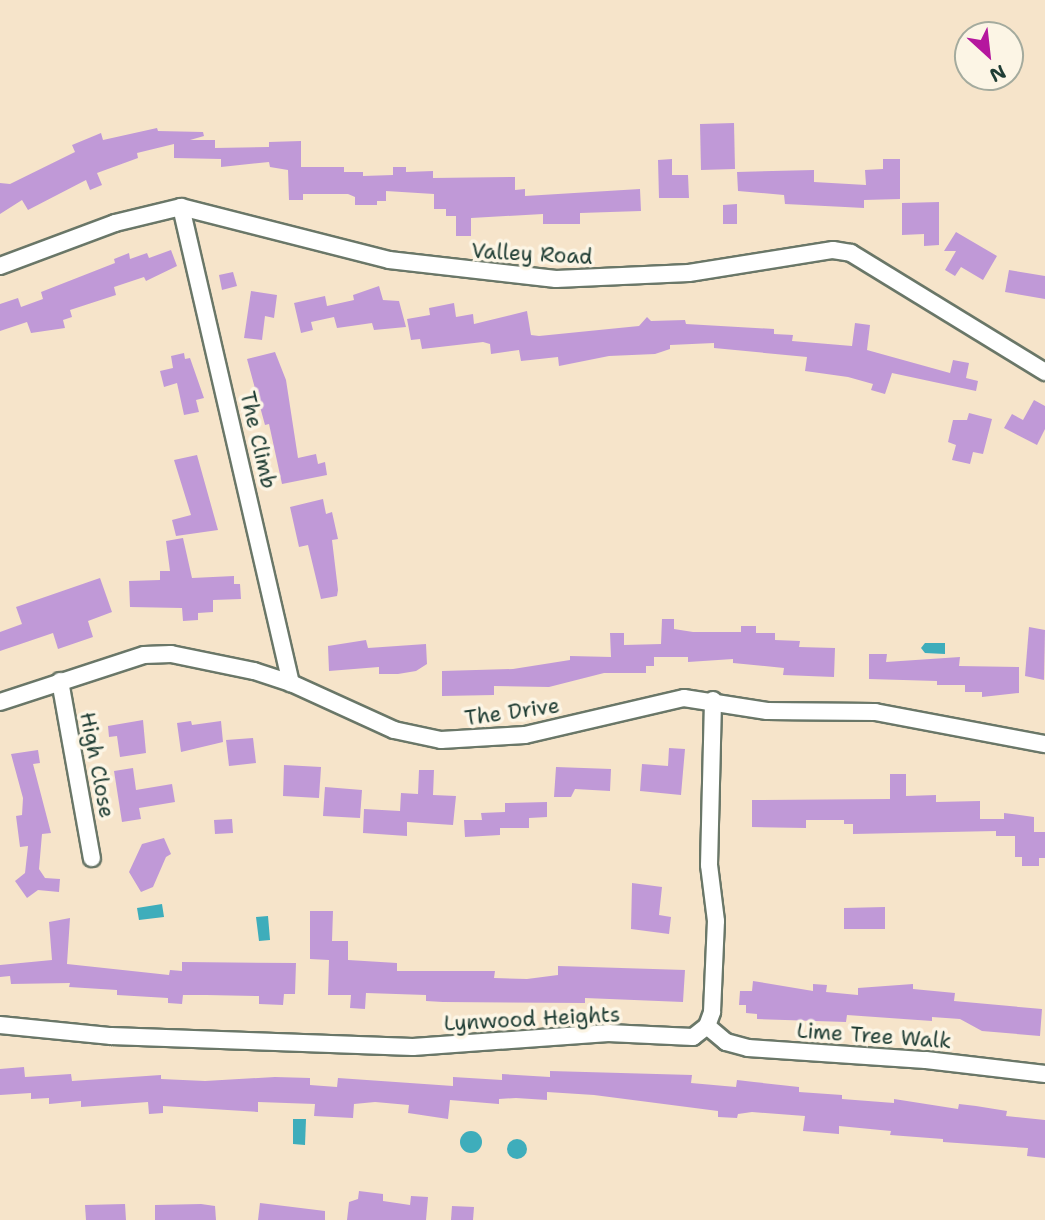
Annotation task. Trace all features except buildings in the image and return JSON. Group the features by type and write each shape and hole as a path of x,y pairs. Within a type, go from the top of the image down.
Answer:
{"street":[{"name":"Valley Road","path":"0,267 114,223 181,206 389,260 555,279 644,277 814,251 851,253 1045,371"},
{"name":"The Climb","path":"181,206 291,683"},
{"name":"The Drive","path":"0,702 144,655 171,654 291,683 394,730 441,740 525,736 684,698 713,700 767,711 875,712 1045,744"},
{"name":"High Close","path":"60,681 92,858"},
{"path":"707,1026 712,1012 716,920 709,865 713,700"},
{"name":"Lynwood Heights","path":"0,1025 111,1036 413,1047 608,1034 684,1040 707,1026"},
{"name":"Lime Tree Walk","path":"707,1026 726,1042 748,1048 926,1060 1045,1074"}],"water":[{"path":"925,643 945,643 945,654 925,653 921,648"},
{"path":"162,904 164,917 139,920 137,908"},
{"path":"268,916 270,940 259,941 256,917"},
{"path":"293,1119 306,1119 305,1145 293,1144"},
{"path":"471,1131 481,1138 482,1142 475,1152 471,1153 461,1146 460,1142 467,1132"},
{"path":"517,1139 524,1142 527,1149 524,1156 517,1159 510,1156 507,1149 510,1142"}]}
